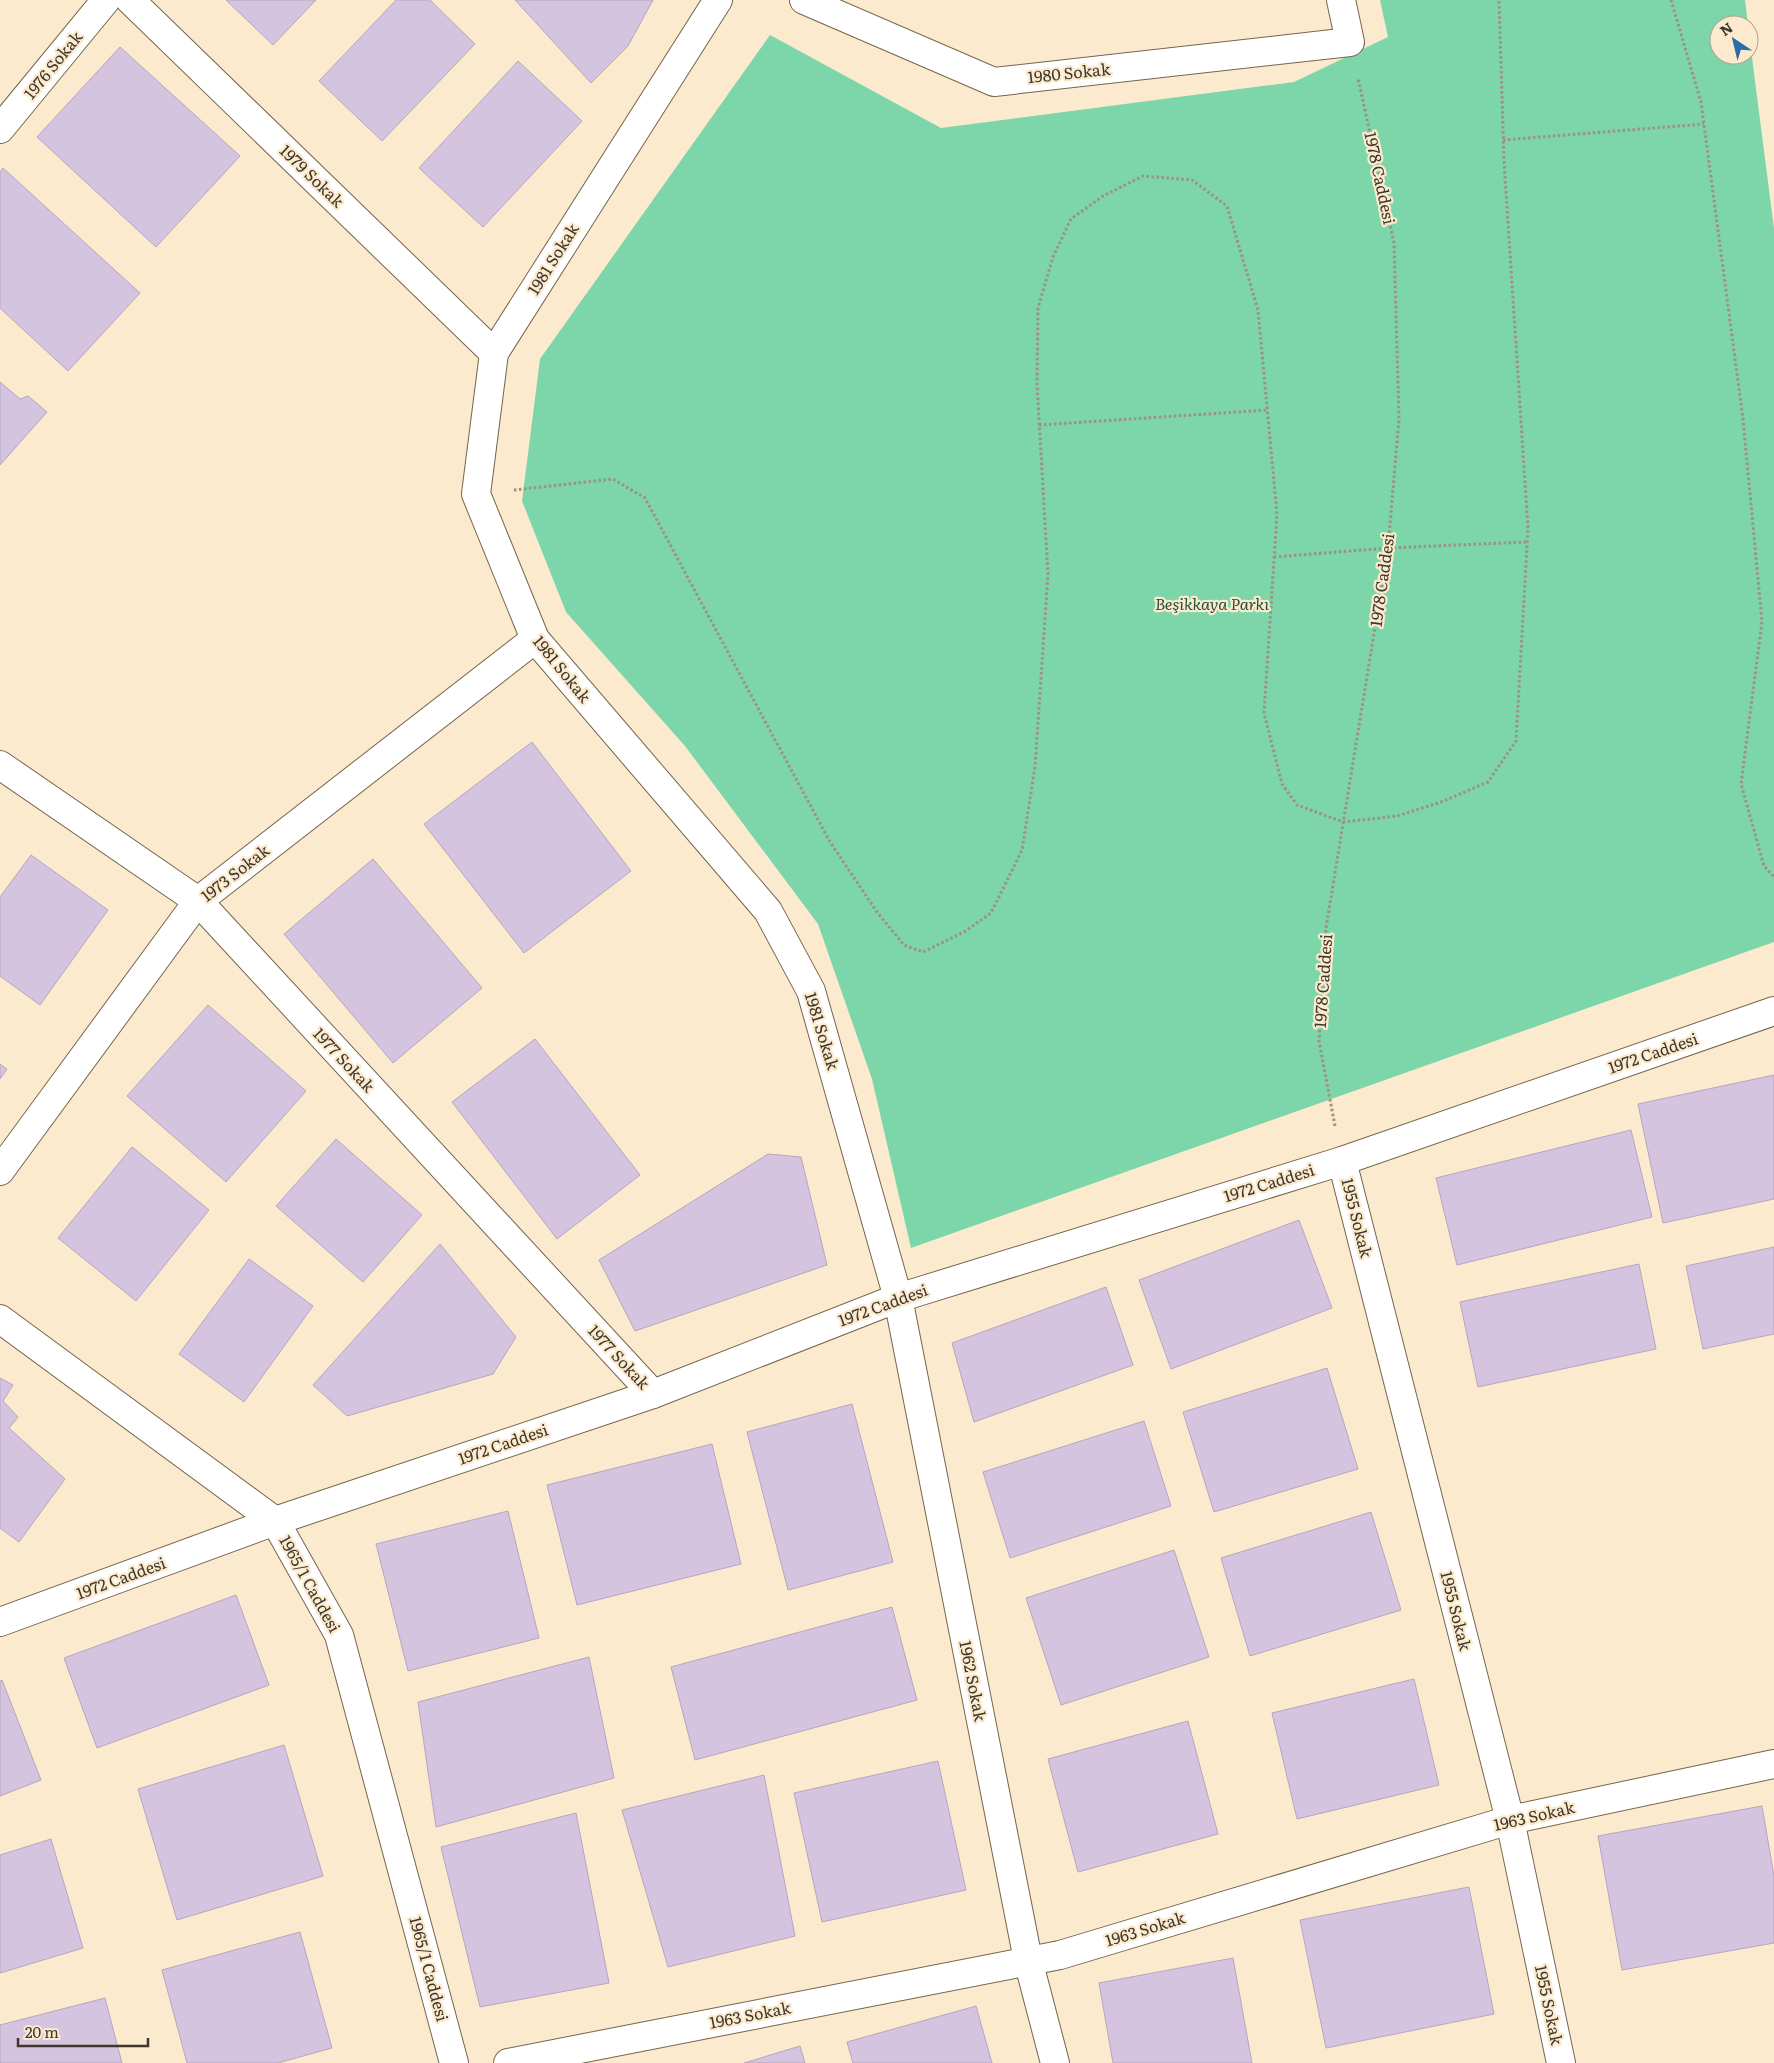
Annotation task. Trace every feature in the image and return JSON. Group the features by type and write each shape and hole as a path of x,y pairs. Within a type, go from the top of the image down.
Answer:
{"street":[{"name":"1976 Sokak","path":"0,129 106,0"},
{"name":"1979 Sokak","path":"130,0 494,352"},
{"name":"1981 Sokak","path":"718,0 494,352 476,494 535,639 768,911 811,991 898,1298"},
{"name":"1980 Sokak","path":"804,0 994,82 1350,42"},
{"path":"1341,0 1350,42"},
{"name":"1973 Sokak","path":"0,1171 198,901 535,639"},
{"name":"1977 Sokak","path":"0,766 198,901 653,1394"},
{"name":"1972 Caddesi","path":"0,1622 275,1522 653,1394 898,1298 1342,1160 1774,1011"},
{"name":"1955 Sokak","path":"1342,1160 1510,1820 1561,2063"},
{"name":"1962 Sokak","path":"898,1298 1028,1960 1054,2063"},
{"name":"1965/1 Caddesi","path":"0,1319 275,1522 339,1635 454,2063"},
{"name":"1963 Sokak","path":"508,2063 1070,1952 1510,1820 1774,1764"}],"path":[{"path":"476,494 613,479 645,498 830,842 876,912 904,945 923,952 964,932 991,913 1022,850 1035,767 1048,574 1037,384 1038,308 1053,257 1071,219 1103,196 1143,176 1192,180 1227,206 1258,310 1277,514 1264,713 1282,784 1297,805 1343,822 1396,816 1441,802 1488,782 1516,742 1528,528 1503,140 1499,0"},
{"path":"1671,0 1701,102 1743,419 1762,622 1741,784 1764,866 1774,877"},
{"name":"1978 Caddesi","path":"1342,1160 1319,1041 1326,928 1388,548 1399,419 1394,243 1350,42"},
{"path":"1503,140 1704,124"},
{"path":"1039,426 1268,410"},
{"path":"1274,557 1388,548 1527,542"}],"green space":[{"name":"Beşikkaya Parkı","path":"1380,0 1745,0 1747,15 1709,15 1709,65 1753,65 1774,229 1774,942 911,1248 872,1079 818,924 685,746 566,612 522,501 540,359 770,35 941,128 1294,82 1388,37"}],"building":[{"path":"226,0 316,0 273,45"},
{"path":"396,0 430,0 475,44 382,141 319,81"},
{"path":"515,0 653,0 628,46 591,83"},
{"path":"120,47 240,156 156,247 37,137"},
{"path":"518,61 582,121 483,227 419,168"},
{"path":"3,168 140,293 68,371 0,308 0,172"},
{"path":"0,382 20,399 28,396 47,412 0,465"},
{"path":"532,742 631,871 524,953 424,824"},
{"path":"31,855 108,910 40,1005 0,976 0,897"},
{"path":"373,859 482,988 393,1063 284,934"},
{"path":"208,1005 306,1091 226,1182 127,1096"},
{"path":"535,1039 640,1175 557,1239 452,1102"},
{"path":"0,1064 7,1069 0,1079"},
{"path":"1774,1075 1774,1199 1663,1223 1638,1104"},
{"path":"1631,1130 1652,1217 1457,1265 1436,1178"},
{"path":"336,1139 422,1215 363,1282 276,1206"},
{"path":"132,1147 209,1210 136,1301 58,1238"},
{"path":"768,1154 801,1157 827,1265 635,1331 599,1260"},
{"path":"1299,1220 1332,1308 1171,1369 1139,1280"},
{"path":"440,1244 516,1337 493,1374 347,1416 313,1385"},
{"path":"1774,1247 1774,1334 1703,1349 1686,1266"},
{"path":"249,1259 313,1306 244,1402 179,1354"},
{"path":"1639,1264 1656,1349 1478,1387 1460,1302"},
{"path":"1106,1287 1133,1365 974,1422 952,1343"},
{"path":"1327,1368 1358,1469 1214,1512 1183,1412"},
{"path":"0,1378 13,1385 3,1401 18,1417 9,1428 65,1479 19,1542 0,1528"},
{"path":"852,1404 893,1562 788,1590 747,1432"},
{"path":"1144,1421 1171,1506 1010,1558 983,1472"},
{"path":"712,1444 741,1564 577,1605 547,1485"},
{"path":"508,1511 539,1638 408,1671 376,1544"},
{"path":"1371,1512 1401,1610 1250,1656 1221,1558"},
{"path":"1174,1550 1209,1657 1061,1705 1026,1598"},
{"path":"236,1595 269,1685 97,1748 64,1658"},
{"path":"892,1607 917,1700 695,1760 671,1667"},
{"path":"589,1657 614,1778 436,1827 418,1702"},
{"path":"1414,1679 1439,1785 1297,1819 1272,1713"},
{"path":"2,1680 41,1780 0,1796 0,1681"},
{"path":"1188,1721 1218,1834 1078,1872 1048,1759"},
{"path":"284,1745 323,1876 177,1920 138,1789"},
{"path":"938,1761 966,1890 822,1922 794,1793"},
{"path":"764,1775 795,1936 668,1967 622,1810"},
{"path":"1762,1806 1774,1876 1774,1943 1622,1970 1598,1836"},
{"path":"576,1813 609,1983 480,2007 441,1847"},
{"path":"51,1839 83,1948 0,1973 0,1855"},
{"path":"1469,1887 1494,2014 1326,2048 1300,1920"},
{"path":"300,1932 332,2048 278,2063 187,2063 162,1970"},
{"path":"1233,1958 1252,2063 1113,2063 1099,1983"},
{"path":"105,1998 122,2063 0,2063 0,2025"},
{"path":"976,2006 992,2063 853,2063 847,2042"},
{"path":"800,2046 805,2063 744,2063"}]}
